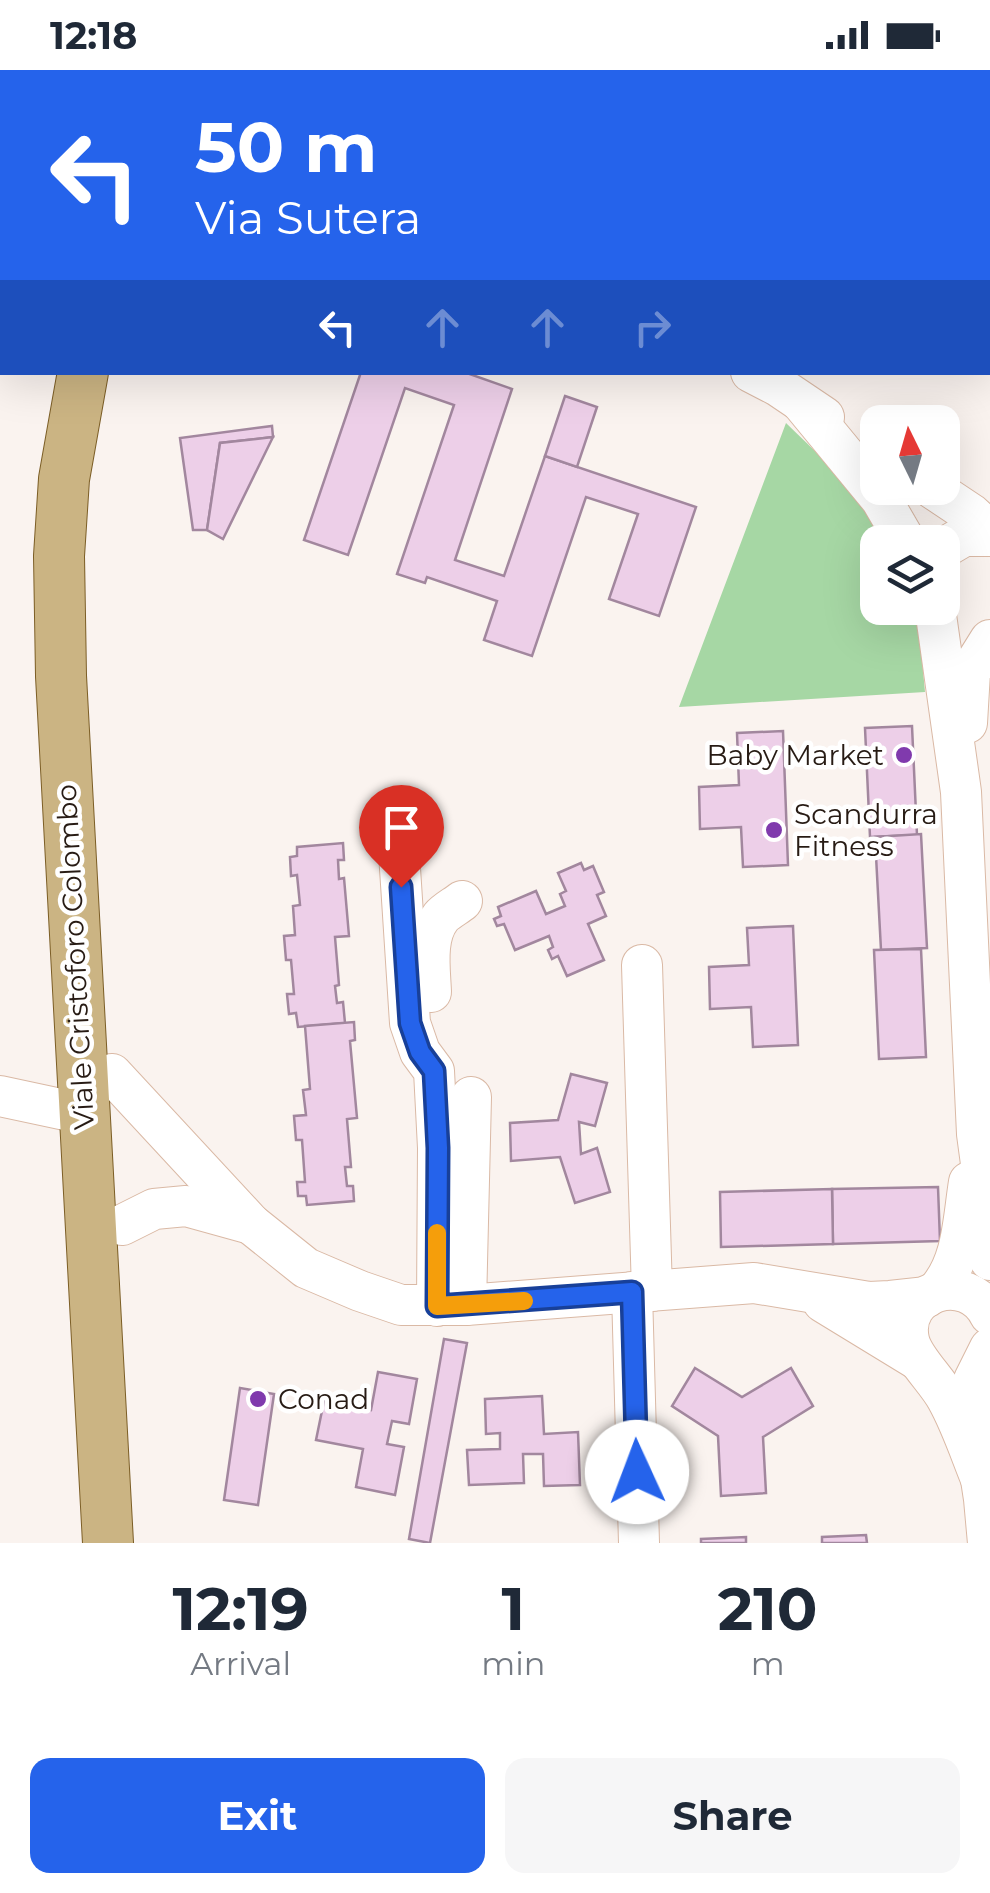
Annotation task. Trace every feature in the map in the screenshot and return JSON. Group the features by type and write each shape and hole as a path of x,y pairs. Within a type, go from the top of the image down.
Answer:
{"main road":[{"name":"Viale Cristoforo Colombo","path":"82,375 64,479 59,556 61,676 98,1094 122,1225 141,1543"},
{"name":"Viale Cristoforo Colombo","path":"108,1543 90,542 94,462 109,375"}],"street":[{"path":"64,479 68,375"},
{"path":"779,384 860,440"},
{"path":"779,384 881,499 896,525"},
{"path":"958,505 990,533"},
{"path":"960,537 990,533"},
{"path":"938,625 961,792 976,1134 990,1260"},
{"path":"959,625 972,630 990,628"},
{"path":"961,792 970,672 990,640"},
{"path":"399,853 410,1023 420,1052 434,1071"},
{"path":"452,1305 438,1148 430,949 442,916 462,901"},
{"path":"640,1543 642,966"},
{"path":"0,1096 98,1094 306,1268 401,1305 452,1305 754,1284 868,1302 890,1302 948,1289 970,1293 990,1315"},
{"path":"452,1305 471,1097"},
{"path":"976,1134 957,1258 946,1280 919,1303 909,1321 909,1342 949,1401 985,1487"},
{"path":"122,1225 154,1209 186,1206 251,1224"},
{"path":"807,1292 946,1374 971,1369 986,1355"},
{"path":"986,1355 974,1380 970,1406 985,1487 988,1543"}],"green space":[{"path":"786,423 828,464 877,525 860,525 860,625 918,625 925,692 679,707"}],"building":[{"path":"360,375 472,375 512,389 455,560 504,576 545,456 696,507 659,616 609,599 638,514 586,497 532,656 484,640 497,601 427,577 425,583 397,574 454,405 405,388 348,555 304,540"},
{"path":"565,396 597,407 577,467 545,456"},
{"path":"272,426 273,437 220,443 207,530 193,530 180,438"},
{"path":"273,437 223,539 207,530 220,443"},
{"path":"912,726 917,835 870,837 865,728"},
{"path":"783,731 788,865 743,867 741,827 700,829 699,787 739,785 737,733"},
{"path":"921,834 927,948 881,950 875,837"},
{"path":"343,843 344,860 338,860 339,879 344,878 349,936 335,937 339,985 335,986 337,1003 343,1002 345,1023 298,1027 296,1013 289,1014 287,994 294,994 284,936 295,935 293,906 300,905 297,875 291,876 290,857 297,856 297,847"},
{"path":"581,863 584,870 593,866 604,892 597,895 606,916 588,924 604,960 567,976 558,956 552,959 549,936 515,950 504,924 497,926 494,919 501,916 498,907 536,891 546,914 565,906 560,894 566,891 558,873"},
{"path":"793,926 798,1045 753,1047 751,1007 710,1009 709,967 749,965 747,928"},
{"path":"921,949 926,1057 879,1059 874,950"},
{"path":"354,1022 355,1040 350,1041 357,1118 347,1119 351,1167 345,1167 354,1201 307,1205 306,1196 298,1196 297,1182 305,1182 302,1140 296,1140 294,1116 306,1115 303,1090 310,1089 305,1026"},
{"path":"571,1074 607,1083 595,1126 579,1122 581,1154 597,1148 610,1192 575,1203 560,1157 511,1161 510,1123 558,1120"},
{"path":"938,1187 940,1241 833,1244 832,1189"},
{"path":"832,1189 833,1244 721,1247 720,1192"},
{"path":"444,1339 467,1343 430,1543 409,1539"},
{"path":"695,1368 742,1397 791,1368 813,1406 763,1437 766,1493 721,1496 718,1436 672,1406"},
{"path":"378,1372 417,1379 409,1424 392,1421 387,1444 404,1447 395,1495 356,1487 363,1449 316,1440 324,1401 371,1410"},
{"path":"240,1388 274,1394 258,1505 224,1500"},
{"path":"542,1396 544,1434 578,1432 580,1485 544,1486 543,1454 523,1454 524,1483 469,1485 467,1450 500,1449 500,1433 486,1434 485,1399"},
{"path":"866,1535 867,1543 822,1543 822,1537"},
{"path":"746,1537 746,1543 701,1543 701,1539"}],"slow traffic":[{"path":"437,1233 437,1306 524,1301"}],"place":[{"name":"Baby Market","path":"904,755"},
{"name":"Scandurra Fitness","path":"774,830"},
{"name":"Conad","path":"258,1399"}],"route":[{"path":"401,887 410,1023 420,1052 434,1071 438,1148 437,1306 632,1292 637,1472"}]}
